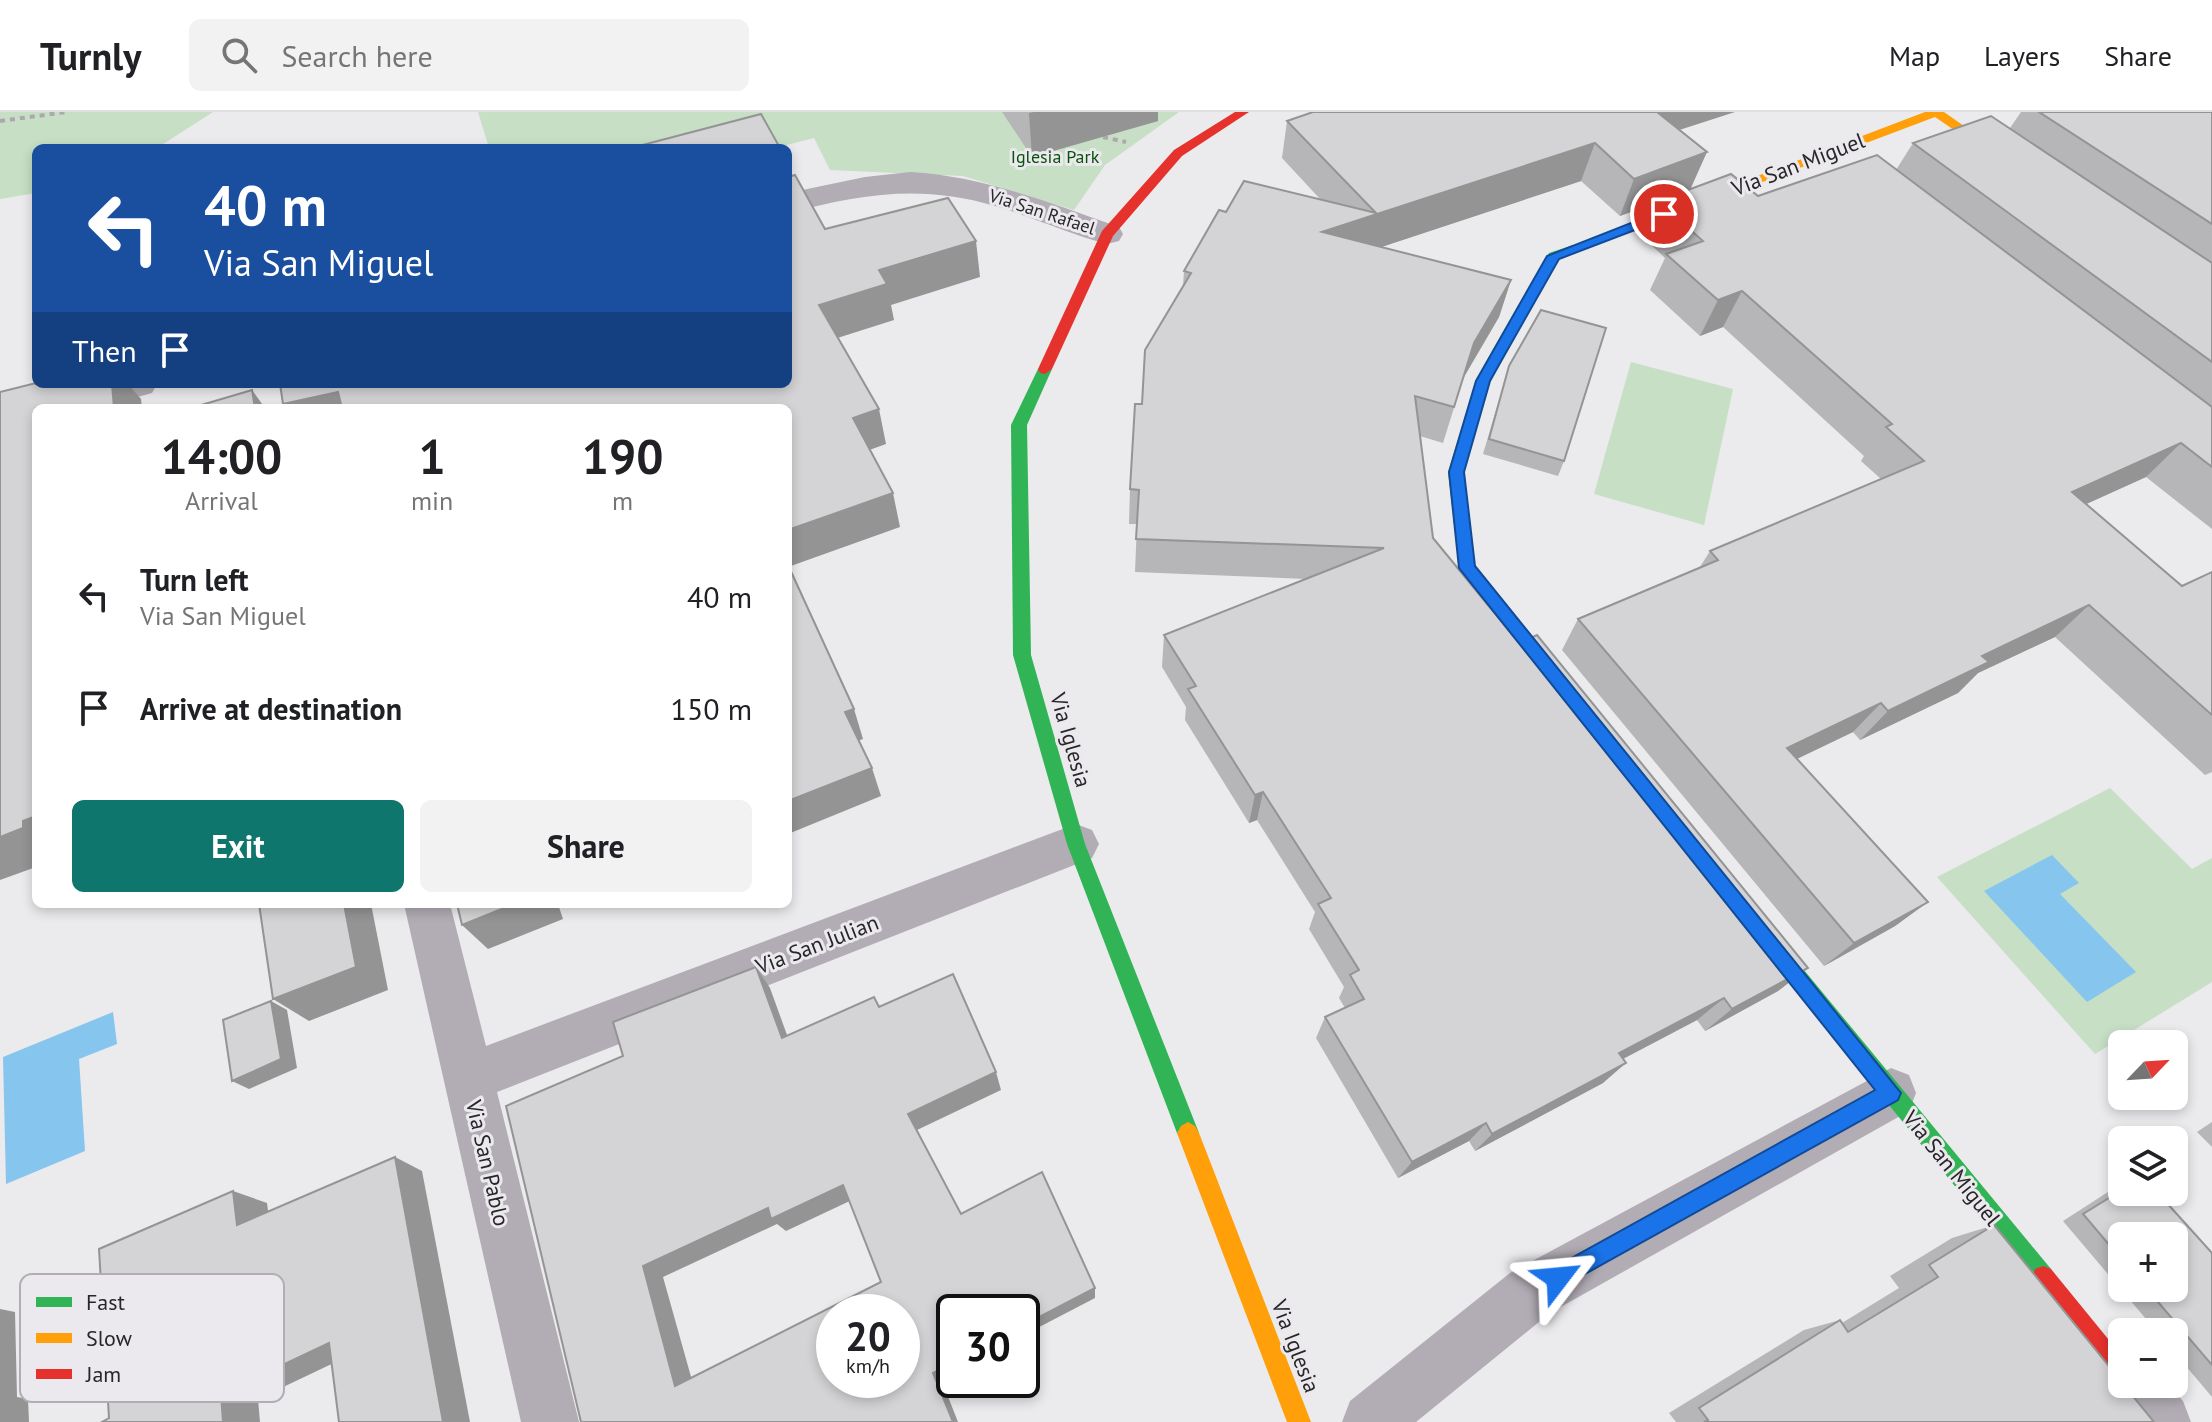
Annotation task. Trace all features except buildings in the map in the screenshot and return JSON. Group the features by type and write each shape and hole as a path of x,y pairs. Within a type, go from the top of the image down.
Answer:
{"street":[{"name":"Via Iglesia","path":"1243,112 1178,153 1107,234 1019,425 1022,655 1076,844 1299,1422"},
{"name":"Via San Miguel","path":"1575,702 1467,568 1456,472 1483,381 1554,256 1842,161 1936,112"},
{"path":"1936,112 2028,175"},
{"name":"Via San Rafael","path":"792,202 910,182 988,193 1107,234"},
{"path":"67,404 125,388"},
{"name":"Via San Julian","path":"468,1078 1076,844"},
{"name":"Via San Pablo","path":"428,908 550,1422"},
{"name":"Via San Miguel","path":"1743,910 2108,1357"},
{"path":"1371,1422 1530,1293 1891,1093"},
{"path":"2142,1398 2162,1422"}],"path":[{"path":"0,121 67,112"}],"green space":[{"path":"0,112 213,112 163,144 32,144 32,194 0,199"},
{"name":"Iglesia Park","path":"478,112 1179,112 1105,165 1074,210 963,176 830,170 814,138 791,144 488,144"},
{"path":"1631,362 1733,389 1704,525 1594,494"},
{"path":"2110,788 2192,869 2212,858 2212,982 2134,1030 2108,1030 2108,1046 2095,1054 1937,877"}],"water":[{"path":"2052,855 2079,883 2060,894 2136,972 2087,1002 1984,891"},
{"path":"113,1012 117,1044 79,1059 85,1151 6,1184 3,1057"}],"traffic: fast":[{"path":"1562,686 1467,568 1456,472 1483,381 1554,256 1573,249"},
{"path":"1045,369 1019,425 1022,655 1076,844 1188,1133"},
{"path":"1759,930 2043,1277"}],"traffic: slow":[{"path":"1573,249 1936,112 2008,161"},
{"path":"1188,1133 1299,1422"}],"traffic: jam":[{"path":"1045,369 1107,234 1178,153 1243,112"},
{"path":"2043,1277 2108,1357"}],"route":[{"path":"1558,1278 1891,1093 1467,568 1456,472 1483,381 1554,256 1664,214"}]}
